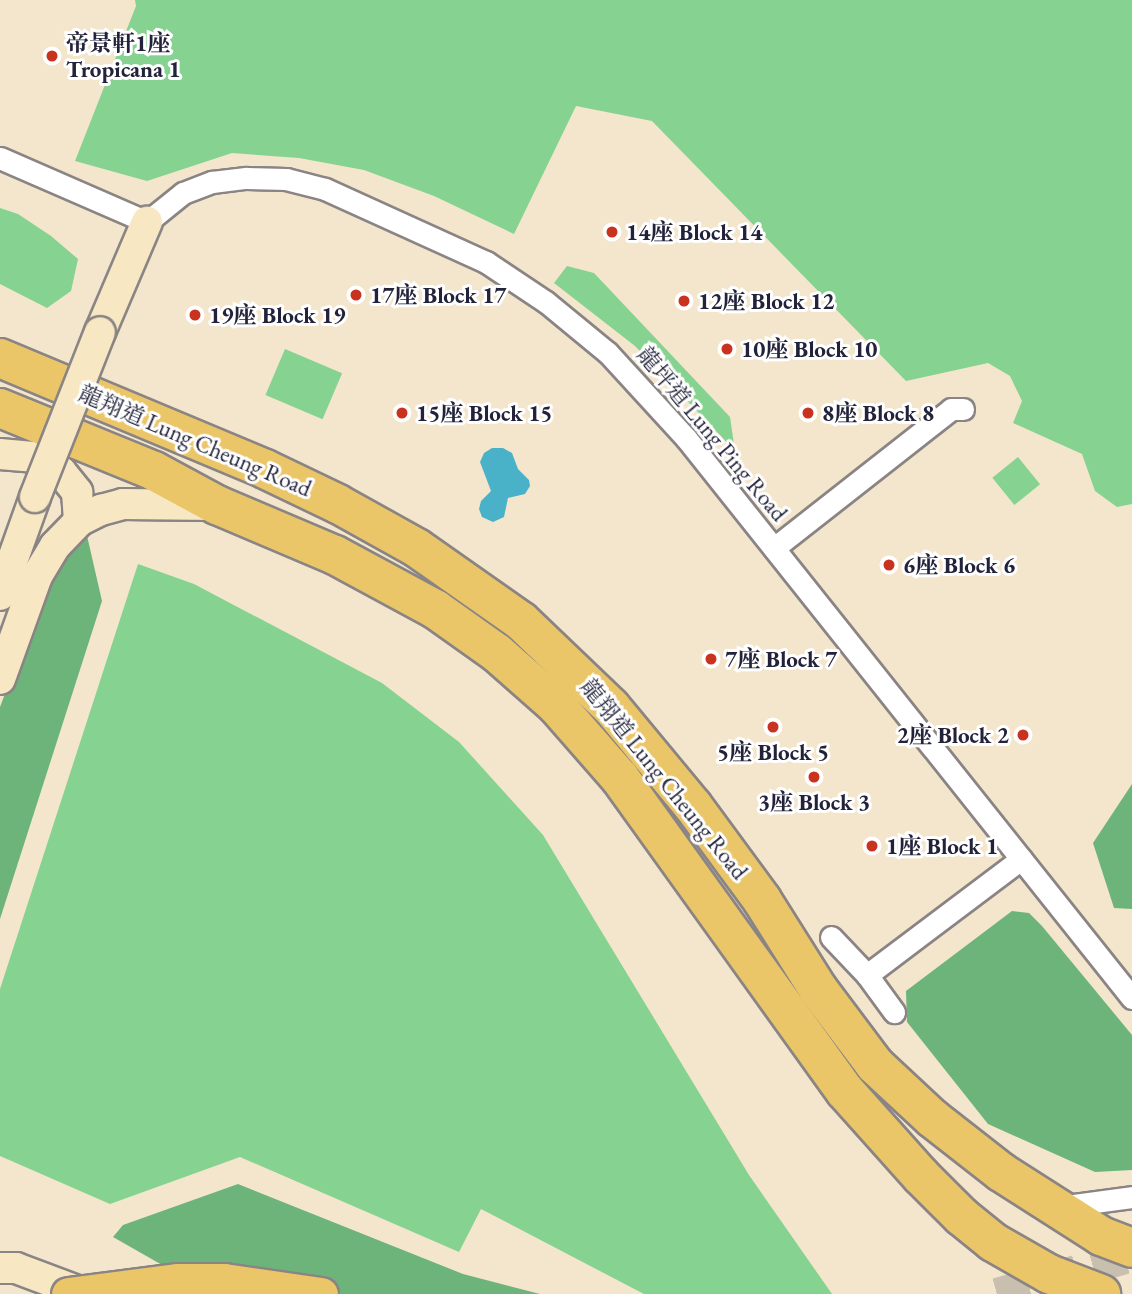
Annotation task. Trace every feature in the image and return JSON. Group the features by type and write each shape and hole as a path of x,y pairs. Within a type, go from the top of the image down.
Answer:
{"highway":[{"name":"龍翔道 Lung Cheung Road","path":"0,358 252,463 338,504 417,548 521,621 611,707 693,806 762,900 818,989 875,1065 972,1151 1014,1181 1101,1236 1132,1248"},
{"name":"龍翔道 Lung Cheung Road","path":"0,408 155,471 217,505 335,555 397,586 466,630 525,677 583,733 620,778 790,1017 854,1101 913,1168 961,1216 993,1242 1049,1274 1101,1294"}],"main road":[{"path":"0,594 100,332 147,222"},
{"path":"0,454 33,457 61,472 77,492 79,521"},
{"path":"0,679 37,576 55,545 79,521 101,510 122,504 217,505"},
{"path":"0,1268 16,1268 85,1294"},
{"path":"68,1294 178,1280 235,1282 321,1294"}],"street":[{"path":"0,158 147,222"},
{"name":"龍坪道 Lung Ping Road","path":"147,222 183,193 212,182 246,178 286,179 325,189 486,262 546,302 608,353 686,438 1132,998"},
{"path":"774,548 951,410 964,409"},
{"path":"867,975 1021,859"},
{"path":"831,937 867,975 894,1013"},
{"path":"1057,1207 1132,1197"}],"green space":[{"path":"135,0 1132,0 1132,504 1117,507 1095,491 1082,454 1013,423 1022,401 1010,376 988,363 906,381 652,121 576,106 514,234 434,196 364,170 299,158 232,153 147,181 75,161 136,6"},
{"path":"0,208 18,214 51,236 78,259 71,291 47,308 0,284"},
{"path":"567,266 594,273 730,417 735,451 635,346 554,283"},
{"path":"285,349 342,373 323,419 265,395"},
{"path":"1018,457 1040,484 1014,505 992,478"},
{"path":"85,527 102,601 0,919 0,707 49,576"},
{"path":"138,564 194,584 382,683 459,742 543,835 749,1175 832,1294 644,1294 481,1209 459,1252 240,1157 110,1204 0,1156 0,989"},
{"path":"1132,784 1132,909 1114,908 1093,843"},
{"path":"1012,911 1029,913 1042,926 1132,1035 1132,1170 1095,1172 988,1124 907,1022 906,991"},
{"path":"238,1184 463,1274 540,1294 213,1294 113,1237 123,1225"}],"water":[{"path":"492,448 503,448 512,453 518,469 529,480 530,486 525,494 508,498 504,517 493,522 482,517 479,509 481,501 491,491 480,462 484,453"}],"tunnel":[{"path":"997,1294 1132,1255"}],"place":[{"name":"帝景軒1座 Tropicana 1","path":"52,56"},
{"name":"14座 Block 14","path":"612,232"},
{"name":"17座 Block 17","path":"356,295"},
{"name":"12座 Block 12","path":"684,301"},
{"name":"19座 Block 19","path":"195,315"},
{"name":"10座 Block 10","path":"727,349"},
{"name":"15座 Block 15","path":"402,413"},
{"name":"8座 Block 8","path":"808,413"},
{"name":"6座 Block 6","path":"889,565"},
{"name":"7座 Block 7","path":"711,659"},
{"name":"5座 Block 5","path":"773,727"},
{"name":"2座 Block 2","path":"1023,735"},
{"name":"3座 Block 3","path":"814,777"},
{"name":"1座 Block 1","path":"872,846"}]}
